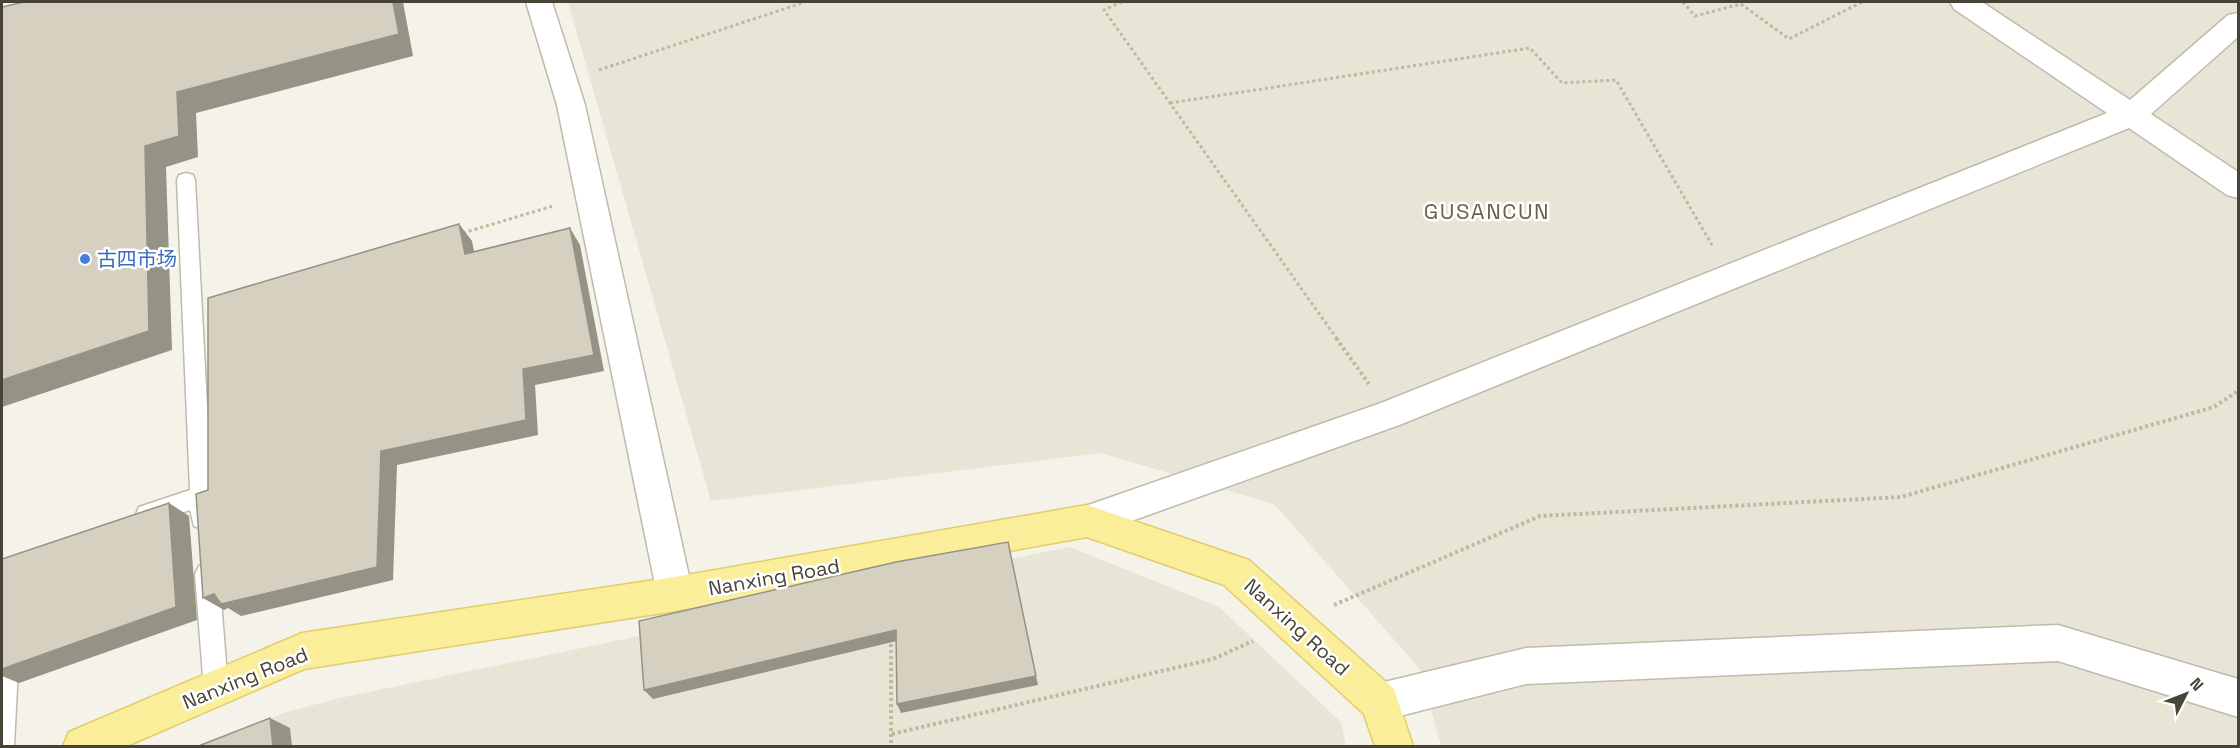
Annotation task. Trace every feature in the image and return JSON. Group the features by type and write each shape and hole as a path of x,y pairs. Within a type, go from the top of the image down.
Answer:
{"main road":[{"name":"Nanxing Road","path":"83,747 302,651 675,594 1087,521 1236,572 1380,702"},
{"path":"1380,702 1394,747"}],"street":[{"path":"539,2 571,105 675,594"},
{"path":"1963,2 2238,187"},
{"path":"1087,521 1390,414 2132,116 2238,22"},
{"path":"1380,702 1526,666 2058,643 2238,698"}],"lane":[{"path":"186,180 201,496 216,688"},
{"path":"122,523 201,496"},
{"path":"2,747 7,630"}],"path":[{"path":"564,81 805,2"},
{"path":"1122,2 1104,10 1390,414"},
{"path":"1683,2 1695,16 1741,4 1790,39 1862,2"},
{"path":"1170,102 1530,48 1562,83 1616,80 1731,277"},
{"path":"453,236 590,195"},
{"path":"892,734 1213,659 1540,516 1901,497 2214,406 2238,391"},
{"path":"891,627 891,747"}],"shaded area":[{"path":"568,2 2238,2 2238,746 1441,746 1420,669 1274,504 1101,453 711,501"},
{"path":"1069,547 1219,607 1341,722 1346,746 196,746 284,713 335,699"}],"building":[{"name":"古四市场","path":"24,2 393,2 399,34 177,92 179,136 145,146 149,331 2,380 2,7"},
{"path":"459,224 465,254 570,228 594,355 523,369 526,420 381,451 377,567 221,604 214,594 203,598 196,494 208,490 208,298"},
{"path":"169,503 176,607 2,669 2,559"},
{"path":"1008,542 1036,676 897,704 896,630 644,690 639,621 896,562"},
{"path":"270,718 273,747 196,747"}],"place":[{"name":"古四市场","path":"85,259"}],"district":[{"name":"GUSANCUN","path":"1487,211"}]}
